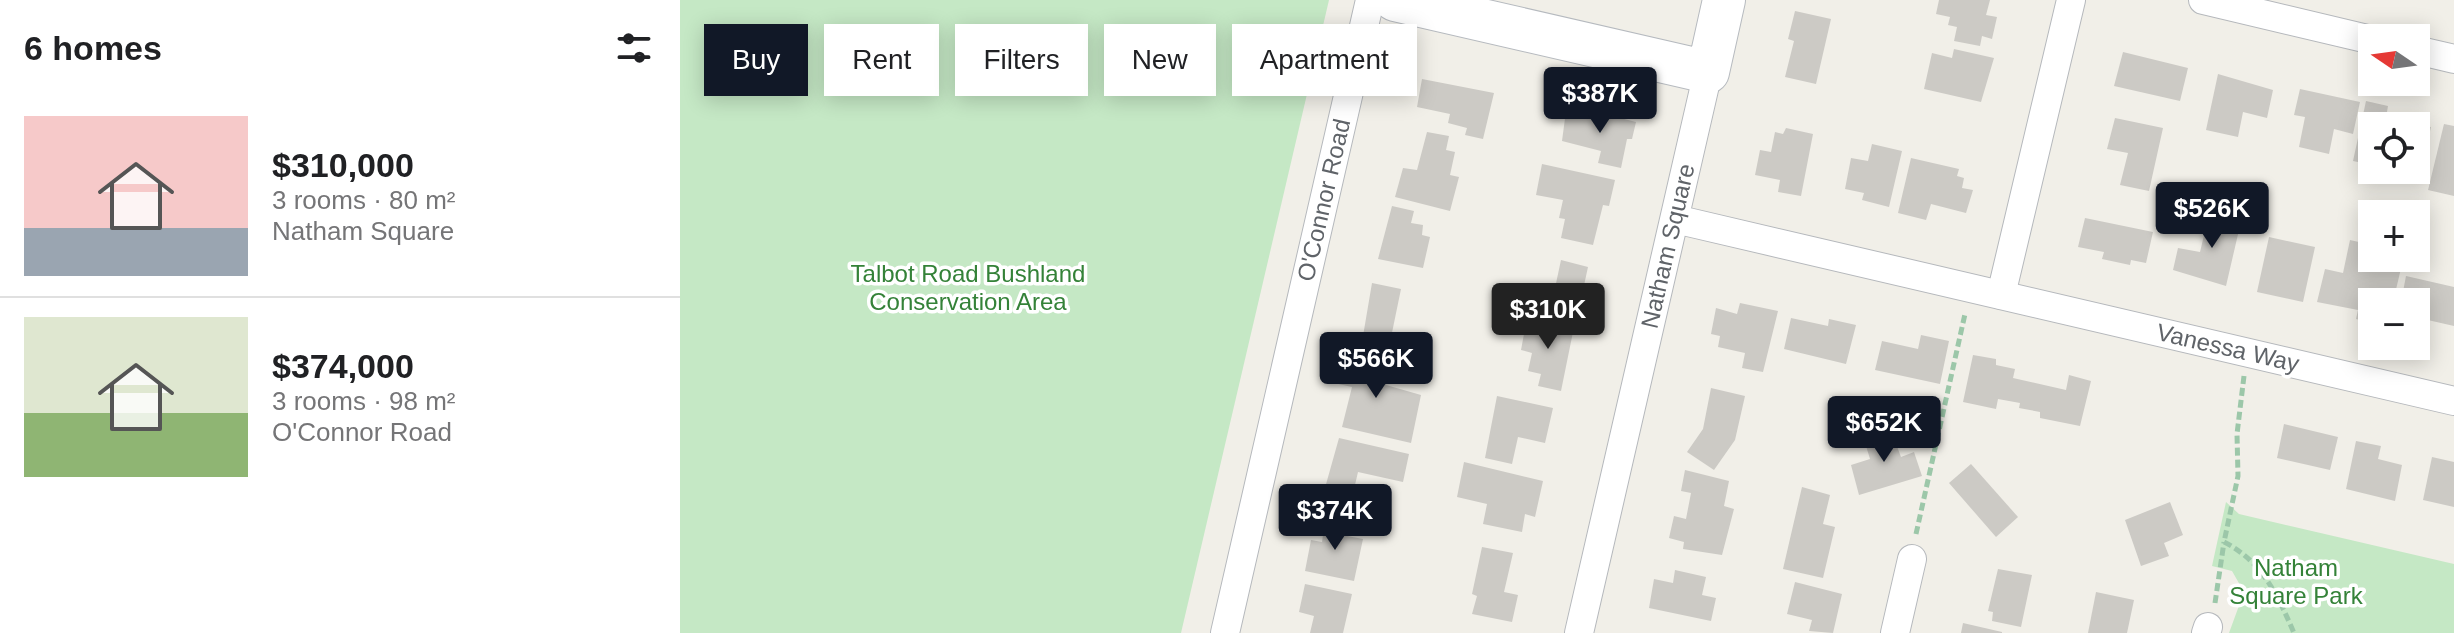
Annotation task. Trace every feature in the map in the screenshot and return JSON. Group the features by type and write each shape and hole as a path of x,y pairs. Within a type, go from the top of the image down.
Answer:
{"street":[{"name":"O'Connor Road","path":"1225,633 1370,0"},
{"path":"1395,0 1708,72"},
{"name":"Natham Square","path":"1579,633 1724,0"},
{"path":"1987,292 2071,0"},
{"path":"2203,0 2358,37"},
{"path":"2430,53 2454,59"},
{"name":"Vanessa Way","path":"1675,219 2454,401"},
{"path":"1895,633 1912,559"}],"path":[{"path":"1912,559 1967,305 1987,292"},
{"path":"2207,630 2216,598 2238,476 2237,434 2247,352"},
{"path":"2224,542 2240,550 2273,588 2285,606 2294,633"}],"green space":[{"name":"Talbot Road Bushland Conservation Area","path":"680,0 1329,0 1323,24 1232,24 1232,96 1307,96 1181,633 680,633"},
{"name":"Natham Square Park","path":"2226,502 2239,514 2454,564 2454,633 2229,633 2244,592 2232,571 2212,566"}],"building":[{"path":"1939,0 1990,0 1986,15 1997,17 1992,39 1982,36 1980,46 1954,41 1957,27 1948,25 1950,17 1936,14"},
{"path":"1795,11 1831,19 1816,84 1785,77 1794,41 1788,39"},
{"path":"1954,49 1994,58 1981,102 1924,89 1932,53 1952,58"},
{"path":"2123,52 2188,68 2180,101 2114,86"},
{"path":"2218,74 2273,90 2267,118 2243,112 2238,137 2206,130"},
{"path":"1422,79 1494,93 1483,139 1465,135 1467,128 1448,123 1450,114 1417,107"},
{"path":"2300,89 2360,102 2353,134 2334,129 2329,154 2299,147 2305,117 2294,115"},
{"path":"2366,101 2388,106 2387,112 2364,112"},
{"path":"1585,109 1636,122 1632,139 1627,139 1621,168 1598,163 1601,151 1562,141 1566,111 1585,116"},
{"path":"2115,118 2163,128 2149,191 2120,185 2128,153 2107,149"},
{"path":"2444,124 2454,126 2454,196 2428,190"},
{"path":"1786,128 1813,134 1801,196 1778,192 1780,180 1755,175 1760,150 1771,152 1775,132 1783,134"},
{"path":"1427,132 1449,136 1446,150 1455,152 1450,175 1459,177 1450,211 1395,197 1403,168 1417,170"},
{"path":"2358,138 2358,162 2353,161"},
{"path":"1872,144 1902,151 1889,207 1862,200 1864,193 1845,189 1851,158 1868,161"},
{"path":"1911,158 1959,169 1957,176 1964,178 1962,188 1973,190 1966,213 1931,204 1926,220 1898,213"},
{"path":"1542,164 1615,180 1609,206 1603,205 1593,245 1561,238 1565,219 1559,218 1563,200 1536,195"},
{"path":"1392,206 1414,211 1411,223 1423,225 1422,235 1430,237 1423,268 1378,259"},
{"path":"2210,210 2242,217 2226,286 2173,270 2178,248 2200,252"},
{"path":"2085,218 2153,232 2146,263 2131,260 2130,265 2102,259 2104,252 2078,247"},
{"path":"2269,237 2315,247 2303,302 2257,292"},
{"path":"2350,240 2358,242 2358,272 2400,272 2396,288 2358,288 2358,310 2317,302 2325,269 2343,273"},
{"path":"1561,260 1588,267 1583,290 1590,292 1585,317 1578,316 1577,321 1549,316"},
{"path":"2406,276 2454,287 2454,326 2430,321 2430,288 2404,288"},
{"path":"1372,283 1401,289 1388,352 1366,348 1368,337 1363,336"},
{"path":"1740,303 1778,311 1763,372 1742,368 1745,353 1718,347 1720,336 1711,334 1716,308 1737,314"},
{"path":"1527,318 1574,327 1561,391 1538,386 1541,374 1528,371 1532,353 1521,350"},
{"path":"1791,318 1828,326 1829,319 1856,325 1846,364 1784,349"},
{"path":"1921,335 1949,341 1940,384 1875,370 1882,341 1918,349"},
{"path":"1339,354 1390,364 1386,385 1421,395 1411,443 1342,427 1352,387 1334,383"},
{"path":"1973,355 1996,359 1996,365 2015,369 2013,378 2066,390 2069,375 2091,381 2080,426 2040,418 2040,412 2019,408 2020,403 1998,399 1996,409 1963,402"},
{"path":"1711,388 1745,396 1735,440 1714,470 1687,452 1703,429"},
{"path":"1497,396 1553,408 1545,443 1518,437 1512,464 1485,458"},
{"path":"2284,424 2338,437 2330,470 2277,458"},
{"path":"1889,425 1901,457 1914,452 1922,476 1859,495 1851,465 1870,459 1863,436"},
{"path":"1339,438 1409,454 1403,482 1358,472 1351,502 1323,495"},
{"path":"2356,441 2381,446 2378,459 2402,465 2395,501 2346,489"},
{"path":"2432,457 2454,462 2454,507 2423,500"},
{"path":"1464,462 1543,481 1535,517 1525,514 1522,532 1483,524 1487,504 1457,497"},
{"path":"1971,464 2018,517 1996,537 1949,483"},
{"path":"1685,470 1729,481 1724,506 1734,509 1722,555 1683,549 1684,542 1669,538 1674,516 1686,519 1691,493 1681,491"},
{"path":"1802,487 1830,495 1823,524 1835,527 1823,578 1783,569"},
{"path":"2170,502 2183,535 2164,543 2169,556 2141,566 2125,520"},
{"path":"1326,514 1346,518 1342,535 1363,539 1354,581 1305,571 1311,540 1322,542"},
{"path":"1482,547 1513,553 1504,592 1518,595 1512,622 1472,614 1477,596 1472,594"},
{"path":"1998,569 2032,575 2021,627 1992,621 1993,612 1988,611"},
{"path":"1675,570 1706,577 1702,595 1716,598 1711,621 1649,608 1654,579 1673,583"},
{"path":"1795,582 1842,594 1833,633 1809,631 1812,620 1787,614"},
{"path":"1305,584 1352,594 1343,633 1310,633 1314,616 1299,612"},
{"path":"2096,592 2134,600 2127,633 2088,633"},
{"path":"1963,623 2002,632 2002,633 1961,633"}]}
